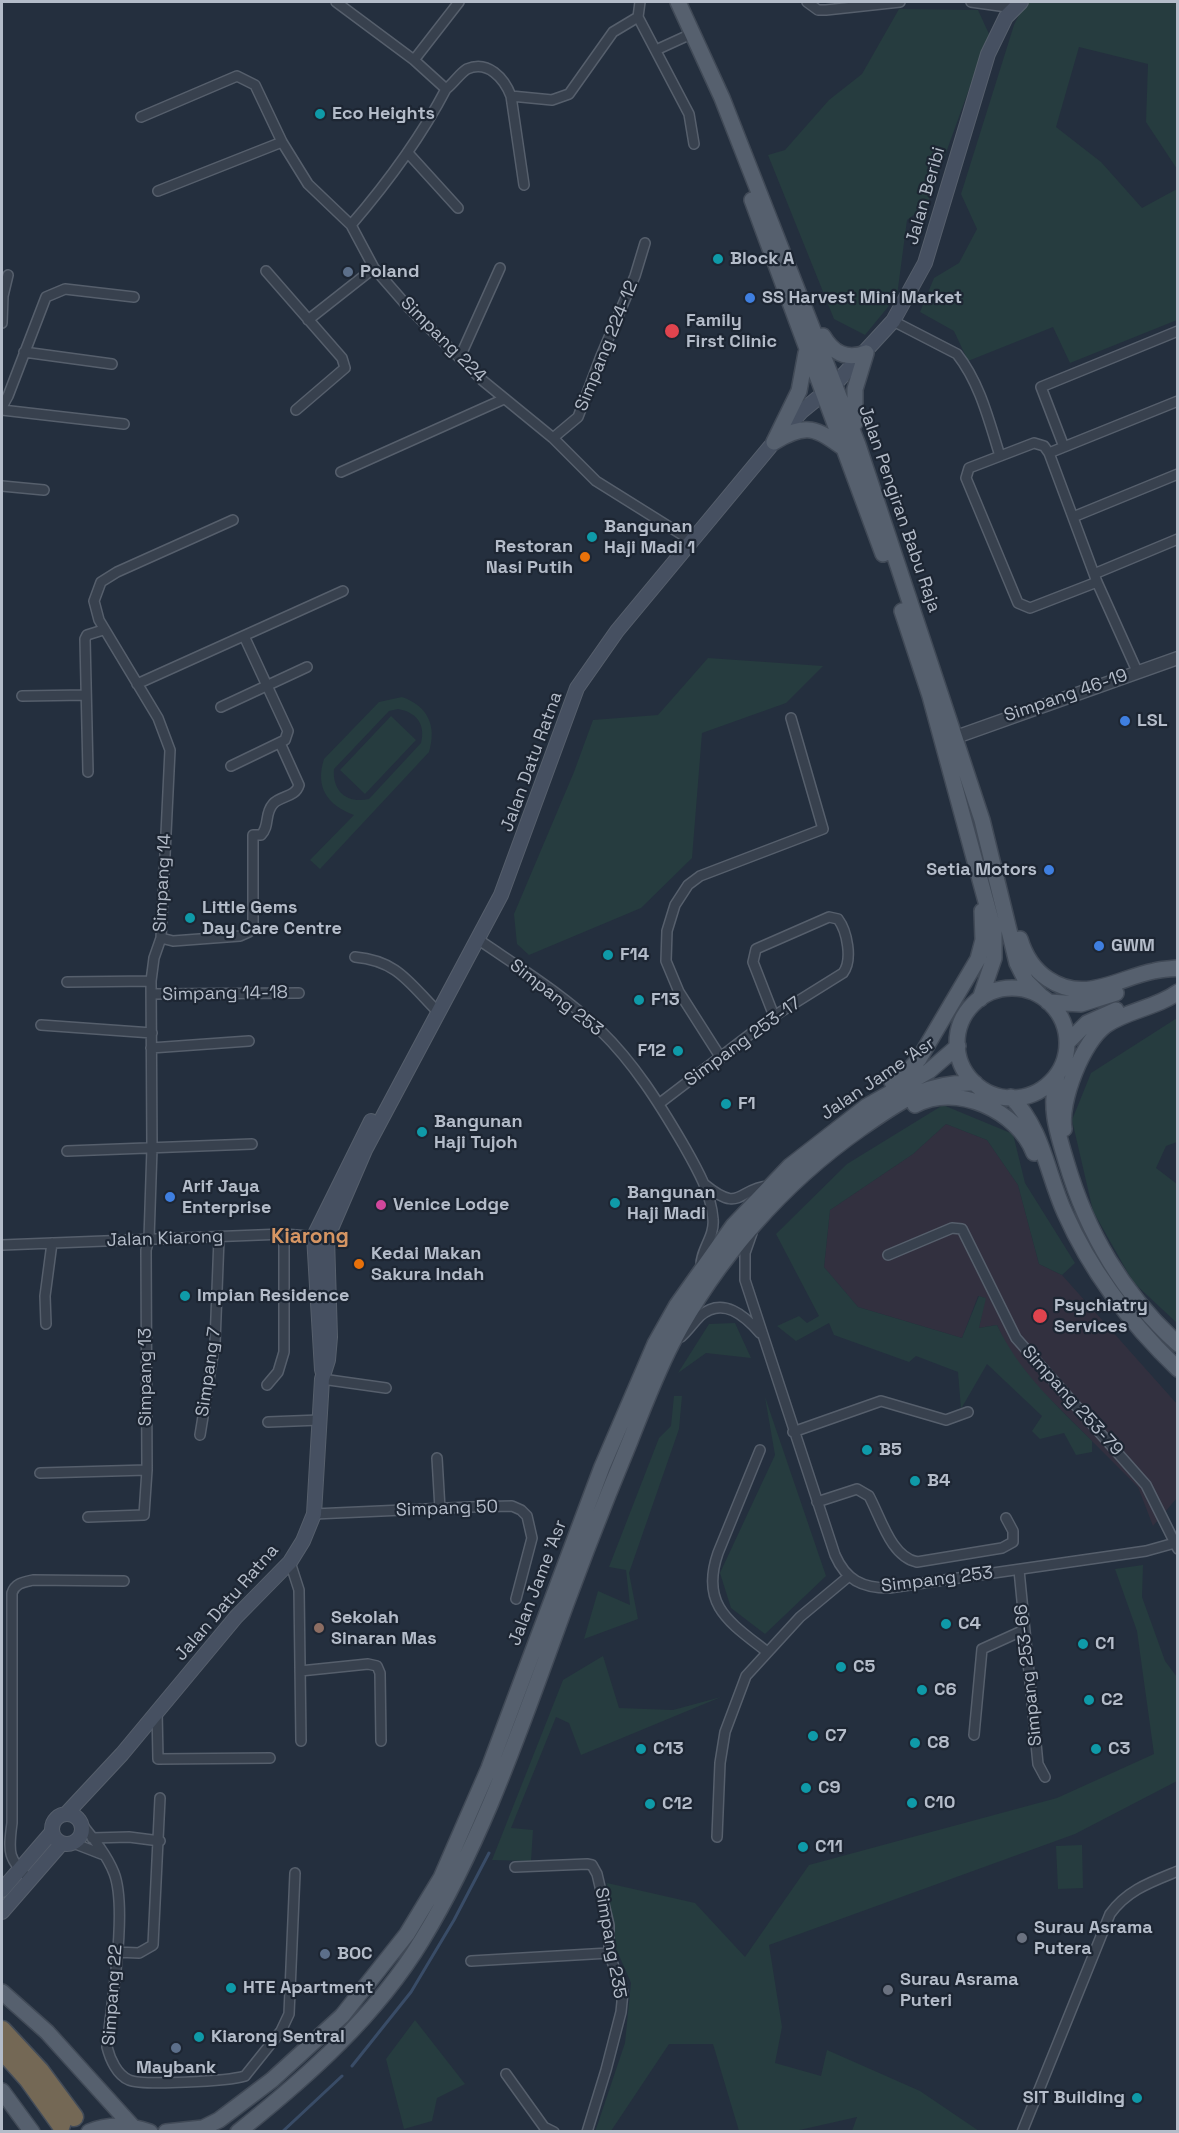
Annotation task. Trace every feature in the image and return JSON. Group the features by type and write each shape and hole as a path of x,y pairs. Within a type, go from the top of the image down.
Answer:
{"highway":[{"path":"2,2030 40,2071 68,2121 2,2050"}],"main road":[{"name":"Jalan Pengiran Babu Raja","path":"678,2 806,350 829,388"},
{"name":"Jalan Beribi","path":"829,388 866,353 893,321 925,263 988,54 1018,5"},
{"name":"Jalan Pengiran Babu Raja","path":"692,38 722,98 800,294 829,388 956,737 982,820 1017,963 1026,981 1044,999"},
{"path":"800,294 830,347 842,355 851,357 866,353"},
{"path":"774,442 799,392 806,350"},
{"path":"774,442 798,430 814,430 851,447 853,401 866,353"},
{"name":"Jalan Datu Ratna","path":"52,1832 57,1818 75,1819 91,1789 236,1617 290,1562 314,1514 322,1377 319,1360 321,1237 363,1135 392,1084 421,1043 479,940 516,859 577,688 617,631 774,442 829,388"},
{"name":"Jalan Pengiran Babu Raja","path":"851,447 930,696 994,931 994,958 980,999"},
{"path":"997,877 1010,901 1024,952 1036,970 1052,982 1084,991 1099,989 1155,970 1178,969"},
{"path":"867,1106 875,1092 907,1072 919,1059 978,959 983,940 979,880"},
{"path":"1044,999 1071,1004 1095,1000 1178,969"},
{"path":"1178,987 1087,1023 1067,1043 1052,1096 1052,1112 1077,1198 1098,1244 1116,1274 1138,1303 1178,1344"},
{"path":"1058,1073 1033,1094 1011,1098 992,1094 975,1083 963,1066 958,1046 961,1025 965,1015 989,993 1010,988 1031,991 1044,999 1062,1020 1067,1043"},
{"path":"1077,1198 1078,1186 1062,1118 1065,1100 1083,1056 1105,1025 1178,993"},
{"name":"Jalan Jame 'Asr","path":"166,2132 203,2128 219,2120 272,2080 342,2016 406,1934 441,1878 489,1768 602,1467 632,1395 655,1344 701,1267 733,1226 769,1186 824,1138 867,1106 929,1071 958,1046"},
{"name":"Jalan Jame 'Asr","path":"238,2132 317,2067 354,2028 421,1942 502,1778 617,1472 672,1344 705,1290 755,1225 800,1177 863,1128 933,1086 975,1083"},
{"path":"863,1128 879,1125 924,1100 936,1096 962,1098 979,1104 1012,1121 1022,1130 1033,1149 1052,1200 1064,1211"},
{"path":"1011,1098 1029,1118 1064,1211 1096,1275 1127,1316 1178,1369"},
{"path":"2,1912 30,1880 68,1843 82,1833 75,1819"},
{"path":"2,1890 52,1832 68,1843"},
{"path":"2,1992 47,2032 132,2126"},
{"path":"2,2091 32,2132"},
{"path":"89,2132 115,2125 132,2126 150,2132"}],"street":[{"path":"336,2 414,60 446,89"},
{"path":"347,10 354,2"},
{"path":"414,60 459,2"},
{"path":"640,2 639,17 689,114 694,144"},
{"path":"807,2 818,10 900,2"},
{"path":"971,2 1018,5"},
{"path":"511,96 552,100 568,94 613,32 639,17"},
{"path":"656,50 692,38"},
{"path":"351,225 389,182 446,89 466,69 484,67 496,73 506,83 511,96 524,185"},
{"name":"Simpang 224","path":"141,117 237,76 255,85 282,142 308,184 351,225 374,268 408,307 504,399 553,438 596,481 692,541"},
{"path":"158,191 282,142"},
{"path":"408,153 458,208"},
{"name":"Simpang 224-12","path":"553,438 578,417 635,276 645,243"},
{"path":"309,320 374,268"},
{"path":"460,357 500,268"},
{"path":"266,271 342,358 345,368 296,410"},
{"path":"2,323 2,295 8,275"},
{"path":"124,424 2,409 46,297 65,289 134,297"},
{"path":"893,321 957,354 982,397 1000,456"},
{"path":"1064,447 1041,387 1178,331"},
{"path":"24,352 112,364"},
{"path":"340,472 504,399"},
{"path":"1049,453 1178,400"},
{"path":"1137,671 1096,578 1049,453 1044,446 1034,443 969,468 966,478 1018,603 1030,608 1096,578 1178,539"},
{"path":"1073,517 1178,474"},
{"path":"2,486 44,490"},
{"name":"Simpang 14","path":"149,1239 152,1148 151,981 154,958 161,938 170,750 158,718 103,630 94,601 101,582 117,572 233,520"},
{"path":"137,684 343,591"},
{"path":"88,772 85,639 87,635 103,630"},
{"path":"231,766 285,740 288,731 244,636"},
{"name":"Simpang 46-19","path":"956,737 1178,658"},
{"path":"221,707 307,667"},
{"path":"22,696 86,695"},
{"path":"721,1058 672,976 665,951 667,932 681,894 699,876 823,830 791,718"},
{"path":"161,938 173,941 240,936 249,932 253,923 252,835 261,835 267,830 269,811 273,803 298,790 299,784 280,743"},
{"name":"Simpang 253-17","path":"660,1103 774,1016 837,977 847,968 845,930 838,919 833,917 760,946 754,953 753,962 774,1016"},
{"name":"Simpang 253","path":"479,940 598,1028 627,1060 660,1103 704,1184 714,1220 701,1267"},
{"path":"355,957 377,959 394,968 438,1012"},
{"path":"67,982 151,981"},
{"name":"Simpang 14-18","path":"151,994 299,993"},
{"path":"41,1025 152,1033"},
{"path":"151,1048 249,1041"},
{"path":"67,1151 252,1144"},
{"path":"704,1184 723,1197 737,1198 757,1188 769,1186"},
{"path":"717,1837 720,1763 725,1732 746,1676 766,1651 800,1617 848,1577 835,1555 760,1333 743,1267 755,1225"},
{"name":"Simpang 253-79","path":"888,1255 952,1228 962,1229 1022,1347 1146,1485 1177,1545"},
{"path":"267,1385 278,1372 284,1352 284,1234"},
{"name":"Jalan Kiarong","path":"2,1245 284,1234 321,1237"},
{"name":"Simpang 7","path":"200,1435 215,1343 219,1238"},
{"name":"Simpang 13","path":"88,1517 144,1515 147,1470 146,1250 149,1239"},
{"path":"46,1324 45,1296 52,1243"},
{"path":"672,1344 702,1315 721,1308 742,1314 760,1333"},
{"path":"322,1377 386,1388"},
{"path":"793,1432 881,1401 946,1420 968,1412"},
{"path":"268,1422 320,1420"},
{"path":"760,1450 738,1498 718,1552 712,1569 711,1587 717,1607 729,1622 766,1651"},
{"path":"437,1458 440,1509"},
{"path":"40,1473 147,1470"},
{"path":"817,1502 857,1489 863,1491 869,1496 898,1552 907,1560 917,1562 1002,1548 1013,1542 1013,1531 1006,1518"},
{"name":"Simpang 50","path":"314,1514 440,1509 470,1502 512,1506 527,1516 532,1538 516,1599"},
{"name":"Simpang 253","path":"848,1577 874,1588 889,1588 1177,1545"},
{"path":"290,1562 299,1590 301,1741"},
{"name":"Simpang 253-66","path":"1019,1570 1038,1764 1045,1777"},
{"path":"30,1880 9,1854 12,1804 12,1593 14,1587 33,1580 124,1581"},
{"path":"974,1735 982,1649 1024,1630"},
{"path":"300,1671 368,1664 377,1666 381,1680 381,1742"},
{"path":"157,1711 158,1759 270,1758"},
{"path":"116,1952 139,1953 148,1950 153,1944 160,1841 160,1798"},
{"path":"2,1804 12,1804"},
{"name":"Simpang 22","path":"75,1819 92,1838 114,1871 119,1894 107,2047 109,2057 120,2074 137,2083 245,2076 281,2031 289,2014 295,1873"},
{"path":"92,1838 129,1837 160,1841"},
{"path":"68,1843 104,1855"},
{"name":"Simpang 235","path":"515,1867 591,1865 597,1874 609,1925 609,1953 620,1981 623,1999 606,2070 587,2132"},
{"path":"1022,2132 1110,1914 1124,1897 1135,1890 1178,1871"},
{"path":"471,1961 609,1953"},
{"path":"506,2074 544,2127 554,2132"}],"shaded area":[{"name":"Psychiatry Services","path":"946,1124 987,1140 1018,1185 1039,1264 1062,1275 1177,1404 1177,1498 1153,1526 1138,1487 1037,1386 1009,1351 997,1325 979,1328 985,1298 978,1296 962,1338 858,1307 824,1267 830,1210 913,1154"}],"green space":[{"path":"1030,2 1177,2 1177,169 1146,122 1148,64 1079,47 1056,127 1101,162 1142,208 1177,189 1177,320 1070,363 1053,327 968,361 954,331 920,312 934,278 959,263 977,229 961,194 1014,25 1023,7"},
{"path":"899,9 978,10 989,34 927,205 907,220 897,296 865,335 834,319 768,155 785,150 829,100 862,74"},
{"path":"708,658 823,666 786,703 702,733 692,858 641,908 529,955 517,944 514,914 574,772 593,720 658,715"},
{"path":"402,697 424,712 432,734 429,752 320,869 310,860 354,815 337,806 326,794 321,778 324,759 379,702","holes":["398,709 415,716 421,725 421,743 369,799 348,798 336,784 334,769 389,711"]},
{"path":"391,716 416,740 365,794 340,770"},
{"path":"1177,1018 1177,1142 1166,1146 1156,1168 1177,1184 1177,1323 1133,1282 1093,1211 1072,1120 1091,1073"},
{"path":"943,1105 1013,1134 1025,1183 1075,1263 1062,1275 1039,1264 1018,1185 987,1140 946,1124 913,1154 830,1210 824,1267 858,1307 962,1338 979,1296 986,1298 979,1328 997,1325 1027,1373 1092,1441 1092,1452 1076,1455 1064,1433 1040,1439 1032,1431 1042,1416 987,1364 961,1409 958,1372 916,1356 909,1362 834,1335 829,1323 796,1341 777,1326 799,1316 807,1323 819,1316 776,1234 847,1164"},
{"path":"735,1323 751,1358 706,1353 678,1373 709,1324"},
{"path":"674,1396 682,1396 679,1429 629,1573 638,1619 584,1639 598,1591 630,1605 626,1570 609,1567 659,1438 671,1426"},
{"path":"765,1397 826,1576 765,1634 731,1608 720,1573 775,1455"},
{"path":"1143,1565 1142,1597 1165,1661 1177,1677 1177,1781 1075,1834 769,1945 782,2027 775,2063 821,2076 827,2050 920,2091 979,2131 852,2131 857,2117 795,2131 739,2131 713,2044 669,2044 611,2131 595,2132 625,2043 631,1983 615,1946 607,1883 695,1903 745,1957 809,1865 1057,1798 1154,1754 1137,1631 1115,1569"},
{"path":"603,1656 619,1708 673,1710 721,1697 581,1755 569,1723 556,1717 511,1828 533,1830 531,1861 492,1860 563,1680"},
{"path":"1082,1845 1083,1888 1058,1889 1056,1846"},
{"path":"415,2020 465,2084 437,2098 432,2121 404,2129 386,2059"}],"waterway":[{"path":"352,2066 411,1992 454,1920 489,1853"},
{"path":"282,2132 342,2076"}],"place":[{"name":"Eco Heights","path":"320,114"},
{"name":"Block A","path":"718,259"},
{"name":"Poland","path":"348,272"},
{"name":"SS Harvest Mini Market","path":"750,298"},
{"name":"Family First Clinic","path":"672,331"},
{"name":"Bangunan Haji Madi 1","path":"592,537"},
{"name":"Restoran Nasi Putih","path":"585,557"},
{"name":"LSL","path":"1125,721"},
{"name":"Setia Motors","path":"1049,870"},
{"name":"Little Gems Day Care Centre","path":"190,918"},
{"name":"GWM","path":"1099,946"},
{"name":"F14","path":"608,955"},
{"name":"F13","path":"639,1000"},
{"name":"F12","path":"678,1051"},
{"name":"F1","path":"726,1104"},
{"name":"Bangunan Haji Tujoh","path":"422,1132"},
{"name":"Arif Jaya Enterprise","path":"170,1197"},
{"name":"Bangunan Haji Madi","path":"615,1203"},
{"name":"Venice Lodge","path":"381,1205"},
{"name":"Kedai Makan Sakura Indah","path":"359,1264"},
{"name":"Impian Residence","path":"185,1296"},
{"name":"Psychiatry Services","path":"1040,1316"},
{"name":"B5","path":"867,1450"},
{"name":"B4","path":"915,1481"},
{"name":"C4","path":"946,1624"},
{"name":"Sekolah Sinaran Mas","path":"319,1628"},
{"name":"C1","path":"1083,1644"},
{"name":"C5","path":"841,1667"},
{"name":"C6","path":"922,1690"},
{"name":"C2","path":"1089,1700"},
{"name":"C7","path":"813,1736"},
{"name":"C8","path":"915,1743"},
{"name":"C13","path":"641,1749"},
{"name":"C3","path":"1096,1749"},
{"name":"C9","path":"806,1788"},
{"name":"C10","path":"912,1803"},
{"name":"C12","path":"650,1804"},
{"name":"C11","path":"803,1847"},
{"name":"Surau Asrama Putera","path":"1022,1938"},
{"name":"BOC","path":"325,1954"},
{"name":"HTE Apartment","path":"231,1988"},
{"name":"Surau Asrama Puteri","path":"888,1990"},
{"name":"Kiarong Sentral","path":"199,2037"},
{"name":"Maybank","path":"176,2048"},
{"name":"SIT Building","path":"1137,2098"}],"district":[{"name":"Kiarong","path":"310,1237"}]}
